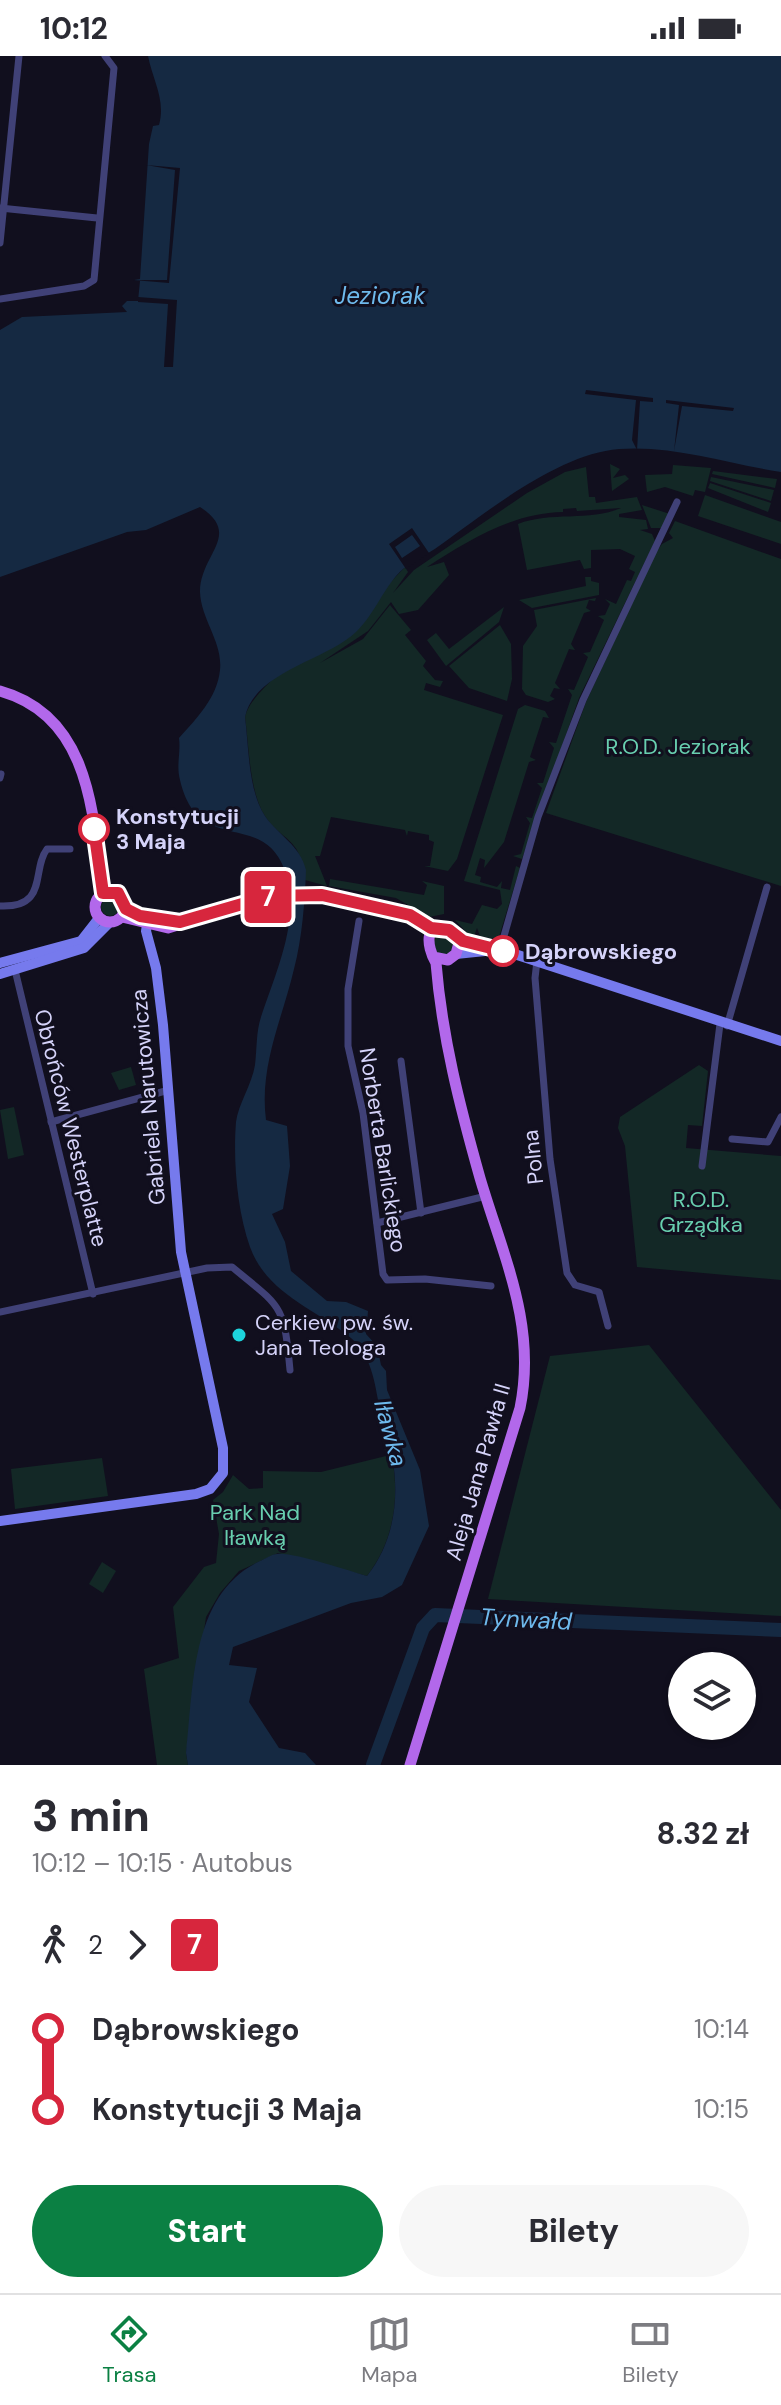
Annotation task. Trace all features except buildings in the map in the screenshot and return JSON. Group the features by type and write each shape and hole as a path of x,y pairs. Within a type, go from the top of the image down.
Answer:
{"main road":[{"path":"0,691 39,708 70,742 81,769 108,892"},
{"path":"108,892 123,897 124,913"},
{"path":"108,892 96,902 105,920 124,913 168,928 281,895 313,894 400,914 437,930 449,930 458,939 452,957 433,957 427,950 427,940 422,931 400,914"},
{"path":"427,940 437,930"},
{"name":"Aleja Jana Pawła II","path":"410,1765 520,1408 526,1374 524,1322 453,1078 433,957"},
{"name":"Aleja Jana Pawła II","path":"440,999 452,957"}],"street":[{"path":"0,243 19,56"},
{"path":"0,299 84,286 94,280 114,68 105,56"},
{"path":"2,208 97,218"},
{"path":"498,950 538,817 583,700 677,502"},
{"path":"0,906 11,906 33,893 47,849 70,849"},
{"path":"702,1166 723,1025 767,887"},
{"path":"0,963 73,945 89,936 105,920"},
{"path":"0,974 84,948 105,920"},
{"name":"Norberta Barlickiego","path":"359,921 348,989 348,1046 363,1113 387,1280 425,1279 491,1286"},
{"name":"Gabriela Narutowicza","path":"0,1521 196,1494 210,1489 220,1479 224,1457 184,1273 159,986 147,922"},
{"path":"458,939 537,961 723,1025 781,1041"},
{"path":"452,957 498,950"},
{"name":"Polna","path":"537,961 535,978 550,1159 567,1273 575,1285 599,1292 608,1326"},
{"name":"Obrońców Westerplatte","path":"15,970 93,1294"},
{"path":"401,1061 421,1213"},
{"path":"51,1122 169,1090"},
{"path":"732,1139 768,1142 781,1117"},
{"path":"377,1223 486,1196"},
{"path":"0,1312 184,1273 232,1267 277,1306 286,1327 290,1370"}],"green space":[{"path":"610,464 620,469 613,478 625,475 629,479 612,491"},
{"path":"673,465 711,468 705,492 695,490 693,496 665,487 647,492 645,475 672,474"},
{"path":"586,467 589,497 595,497 596,503 637,497 642,510 619,514 619,517 646,520 648,529 640,530 652,534 655,541 579,698 522,859 513,856 521,854 530,823 526,817 532,818 542,788 537,783 543,783 554,748 549,742 556,743 572,695 568,689 574,690 588,657 583,653 590,652 604,620 598,616 605,615 610,604 605,599 616,604 627,580 631,581 635,572 629,569 635,556 620,549 591,550 591,568 584,569 580,560 527,570 518,524 544,518 596,515 621,508 563,509 563,512 526,517 475,538 427,567 444,562 449,575 418,610 399,614 391,602 368,631 320,663 363,639 390,605 411,630 405,635 426,661 423,666 435,680 443,681 440,687 426,683 424,690 503,715 457,859 448,871 424,866 430,866 434,842 429,840 429,835 408,831 407,836 405,830 331,817 320,856 315,856 327,886 305,880 299,853 274,828 257,798 245,717 251,704 279,674 366,607 405,567 408,572 393,593 414,570 527,493 565,472"},
{"path":"713,471 777,479 775,488 712,474"},
{"path":"711,477 774,490 771,501 710,481"},
{"path":"710,483 771,503 768,512 708,488"},
{"path":"705,495 781,522 781,544 698,516"},
{"path":"642,505 670,514 664,528 651,528"},
{"name":"R.O.D. Jeziorak","path":"675,521 781,559 781,886 546,813 586,702 655,554 662,544 673,538 669,533"},
{"path":"585,577 599,583 599,595 532,608 519,600 586,586"},
{"path":"596,598 595,601 589,600 586,608 591,611 584,613 571,644 575,650 569,649 555,683 560,689 554,688 550,696 555,699 548,702 526,695 522,689 523,646 537,626 534,610"},
{"path":"504,607 499,622 446,666 427,640 436,633 449,649"},
{"path":"500,625 511,644 512,679 507,701 469,688 449,666"},
{"path":"525,705 545,711 549,718 543,717 530,757 536,760 529,762 504,842 484,868 485,860 480,858 475,875 481,877 480,882 497,887 502,881 501,888 510,890 516,866 520,868 498,940 480,936 477,928 474,936 469,935 455,920 472,924 482,905 497,909 502,904 500,890 464,881 518,709"},
{"path":"330,879 424,895 427,885 422,881 444,886 444,914 429,917 396,898 329,886"},
{"path":"106,898 114,898 119,907 117,914 106,916 101,911 101,903"},
{"path":"443,935 450,938 453,945 450,952 443,955 436,952 433,945 436,938"},
{"name":"R.O.D. Grządka","path":"699,1065 708,1071 702,1126 688,1125 686,1148 781,1156 781,1280 637,1267 625,1146 618,1128 620,1117"},
{"path":"131,1067 136,1085 119,1090 111,1073"},
{"path":"14,1107 24,1155 8,1159 0,1110"},
{"path":"649,1345 781,1510 781,1616 488,1599 550,1356"},
{"name":"Park Nad Iławką","path":"386,1435 394,1472 394,1508 385,1544 367,1576 278,1553 239,1571 220,1593 206,1617 186,1753 188,1765 157,1765 144,1669 179,1658 173,1607 204,1567 216,1563 219,1534 213,1500 223,1492 233,1475 249,1489 263,1488 263,1471 321,1472 386,1456 382,1437"},
{"path":"102,1458 108,1496 15,1509 11,1469"},
{"path":"102,1562 116,1571 103,1593 89,1584"}],"water":[{"name":"Jeziorak","path":"148,56 781,56 781,472 660,450 619,449 572,461 524,486 403,569 356,632 328,651 276,678 251,702 245,717 250,768 259,806 299,854 306,870 299,945 266,1081 266,1120 287,1126 290,1166 283,1209 272,1214 285,1242 291,1271 327,1301 346,1302 368,1311 366,1334 377,1346 381,1365 386,1371 387,1390 420,1470 429,1526 402,1585 382,1597 351,1603 233,1647 229,1665 257,1668 249,1702 279,1748 305,1753 316,1765 188,1765 186,1753 200,1644 220,1596 237,1576 275,1554 307,1558 367,1576 389,1534 395,1503 391,1451 365,1355 351,1338 280,1289 268,1277 250,1247 239,1201 236,1122 255,1065 259,1023 285,945 290,907 285,871 275,852 262,841 215,826 201,818 189,804 180,780 179,738 210,699 220,670 218,650 200,592 219,536 218,527 200,507 146,530 127,532 0,577 0,330 22,317 127,312 122,306 127,301 138,301 140,281 134,280 140,279 149,144 153,126 159,125 161,116 160,99"}],"pier":[{"path":"146,165 180,168 169,283 133,280 167,280 175,170"},
{"path":"138,297 177,300 173,367 164,367 168,304 138,302"},
{"path":"586,390 653,398 653,402 640,401 637,450 632,440 636,400 585,394"},
{"path":"666,400 734,408 733,411 682,406 674,451 679,405 666,403"},
{"path":"412,528 429,553 406,569 389,544","holes":["412,535 420,546 402,558 395,547"]}],"waterway":[{"name":"Tynwałd","path":"373,1765 423,1628 435,1615 781,1630"}],"bus line":[{"name":"7","path":"94,829 102,866 103,893 118,893 123,897 126,909 148,919 180,922 270,896 322,895 410,915 431,928 449,930 467,943 503,951"}],"place":[{"name":"Konstytucji 3 Maja","path":"94,829"},
{"name":"Dąbrowskiego","path":"503,951"},
{"name":"Cerkiew pw. św. Jana Teologa","path":"239,1335"}],"water label":[{"name":"Iławka","path":"391,1433"}]}
